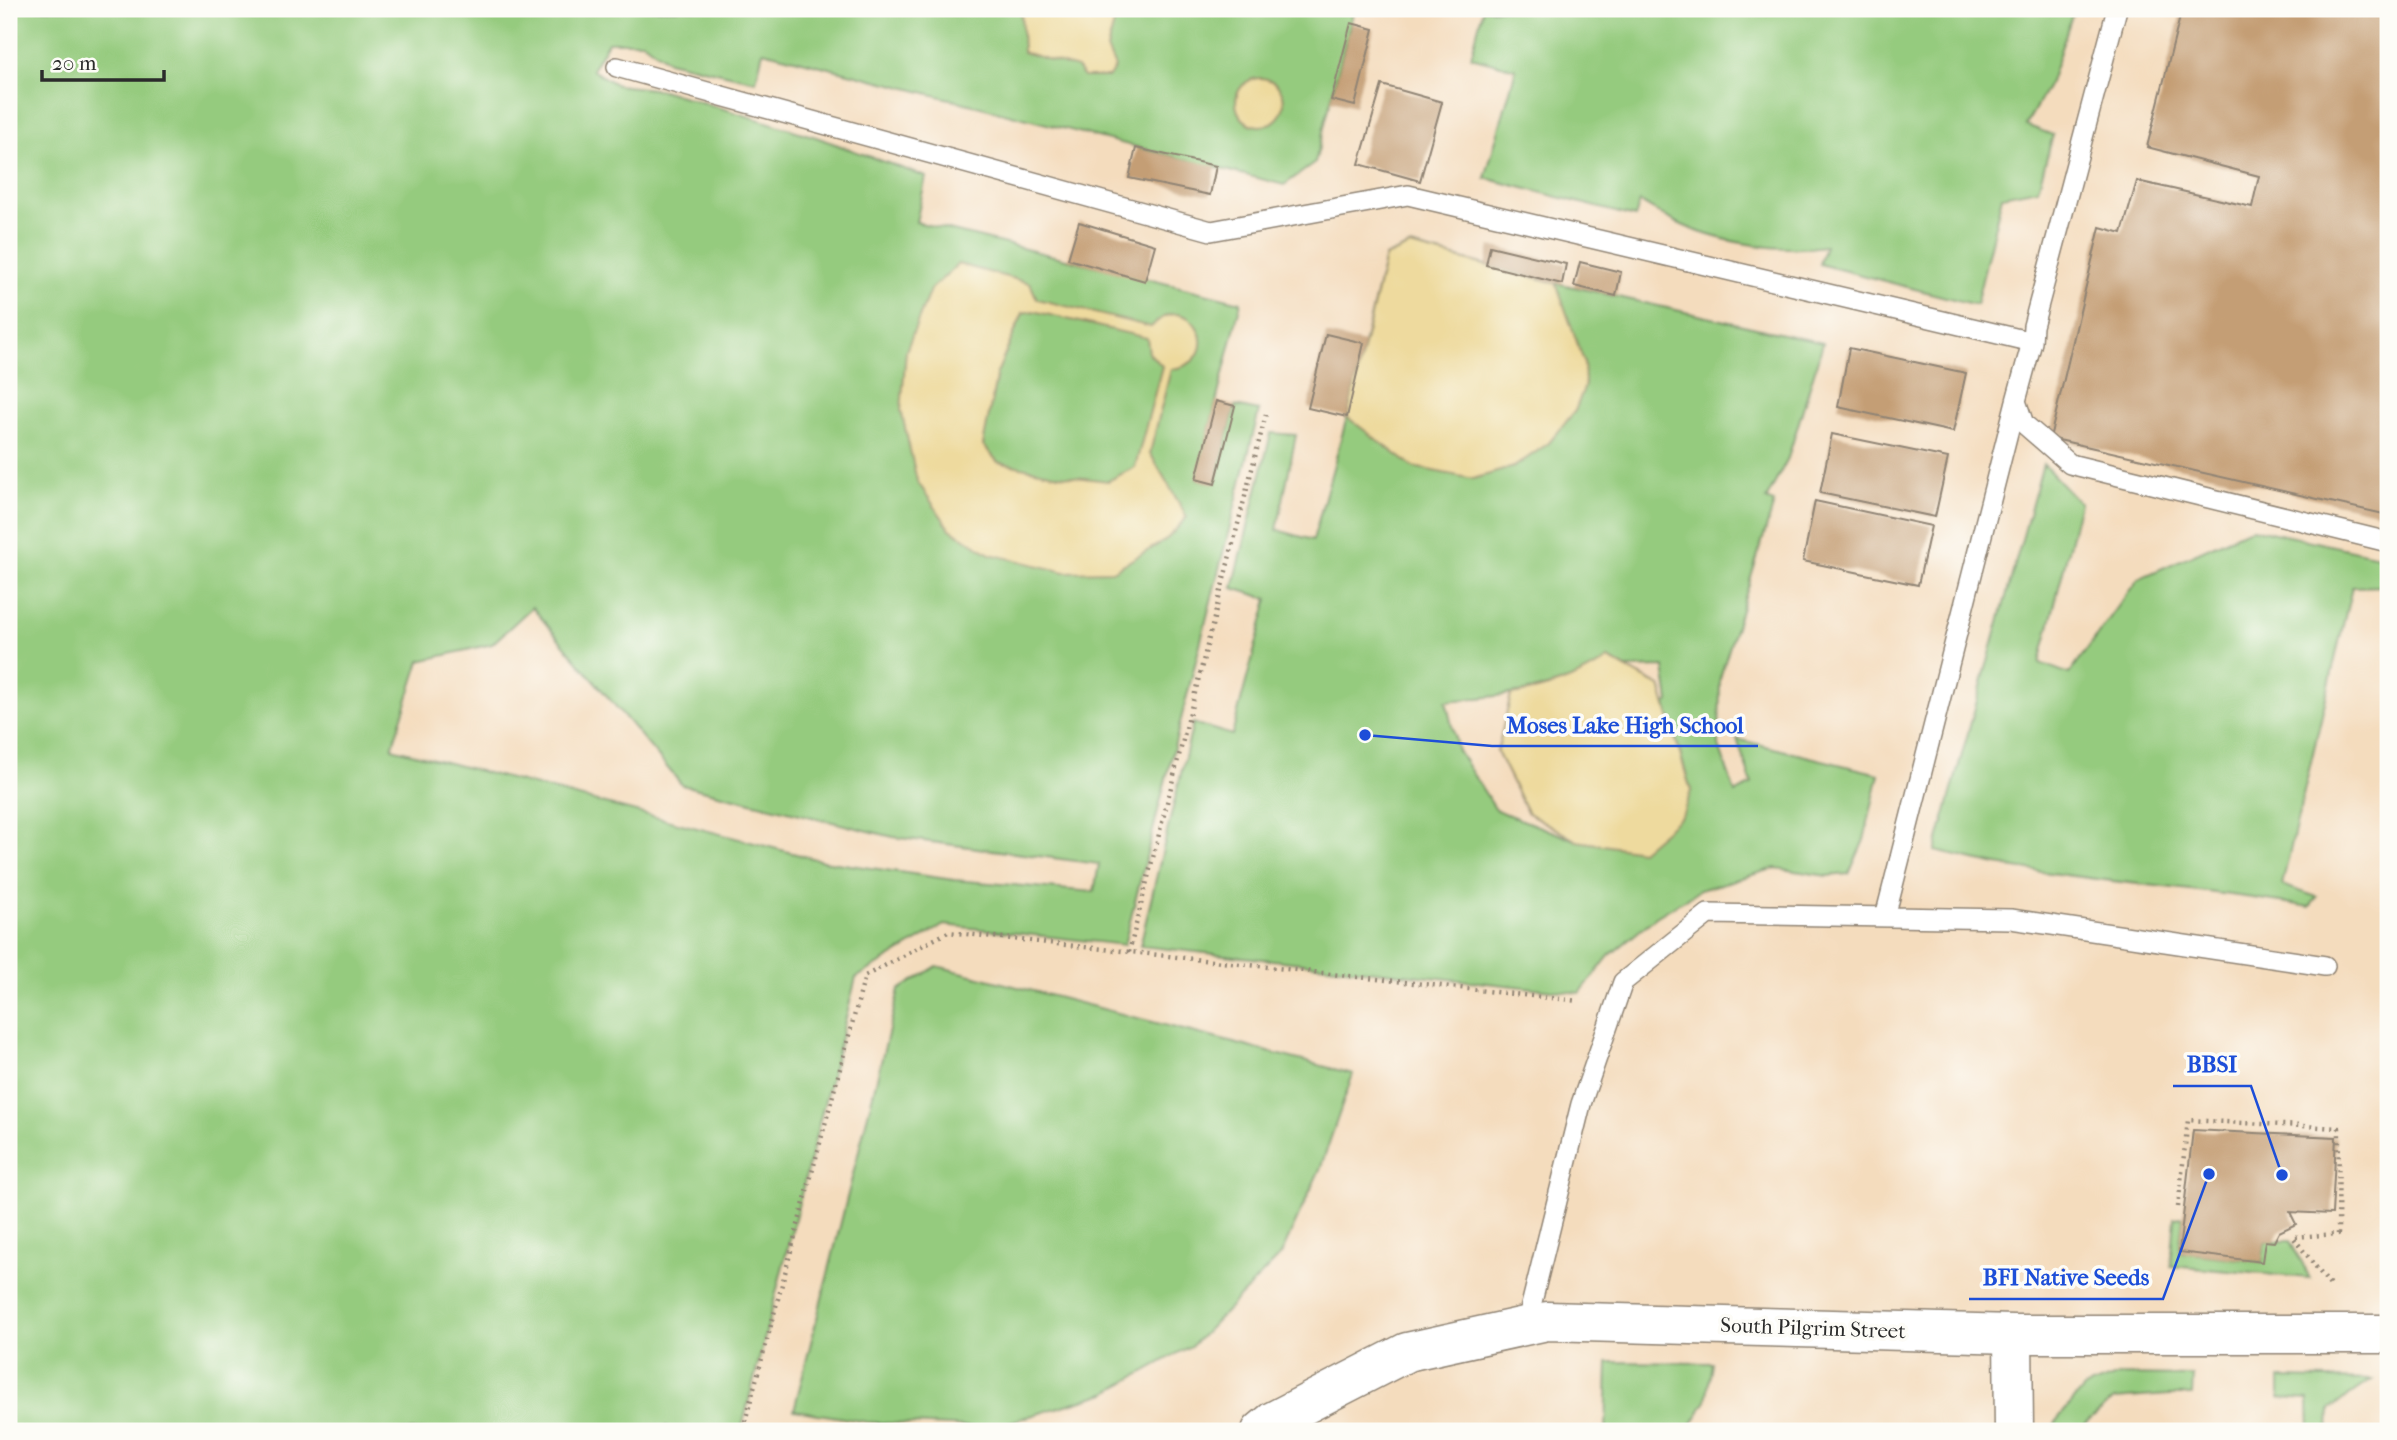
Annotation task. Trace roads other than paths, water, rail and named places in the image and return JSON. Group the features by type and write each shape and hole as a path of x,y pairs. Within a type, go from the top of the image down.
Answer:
{"street":[{"name":"South Pilgrim Street","path":"1261,1431 1273,1422 1408,1352 1526,1326 1559,1322 2013,1334 2388,1334"},
{"path":"2013,1334 2014,1431"}],"lane":[{"path":"1885,917 2032,342 2033,326 2118,9"},
{"path":"617,67 1211,231 1408,195 2032,342"},
{"path":"2016,401 2024,424 2070,464 2388,542"},
{"path":"1526,1326 1581,1104 1623,982 1708,914 2011,919 2325,966"}],"place":[{"name":"Moses Lake High School","path":"1365,735"},
{"name":"BFI Native Seeds","path":"2209,1174"},
{"name":"BBSI","path":"2282,1175"}]}
